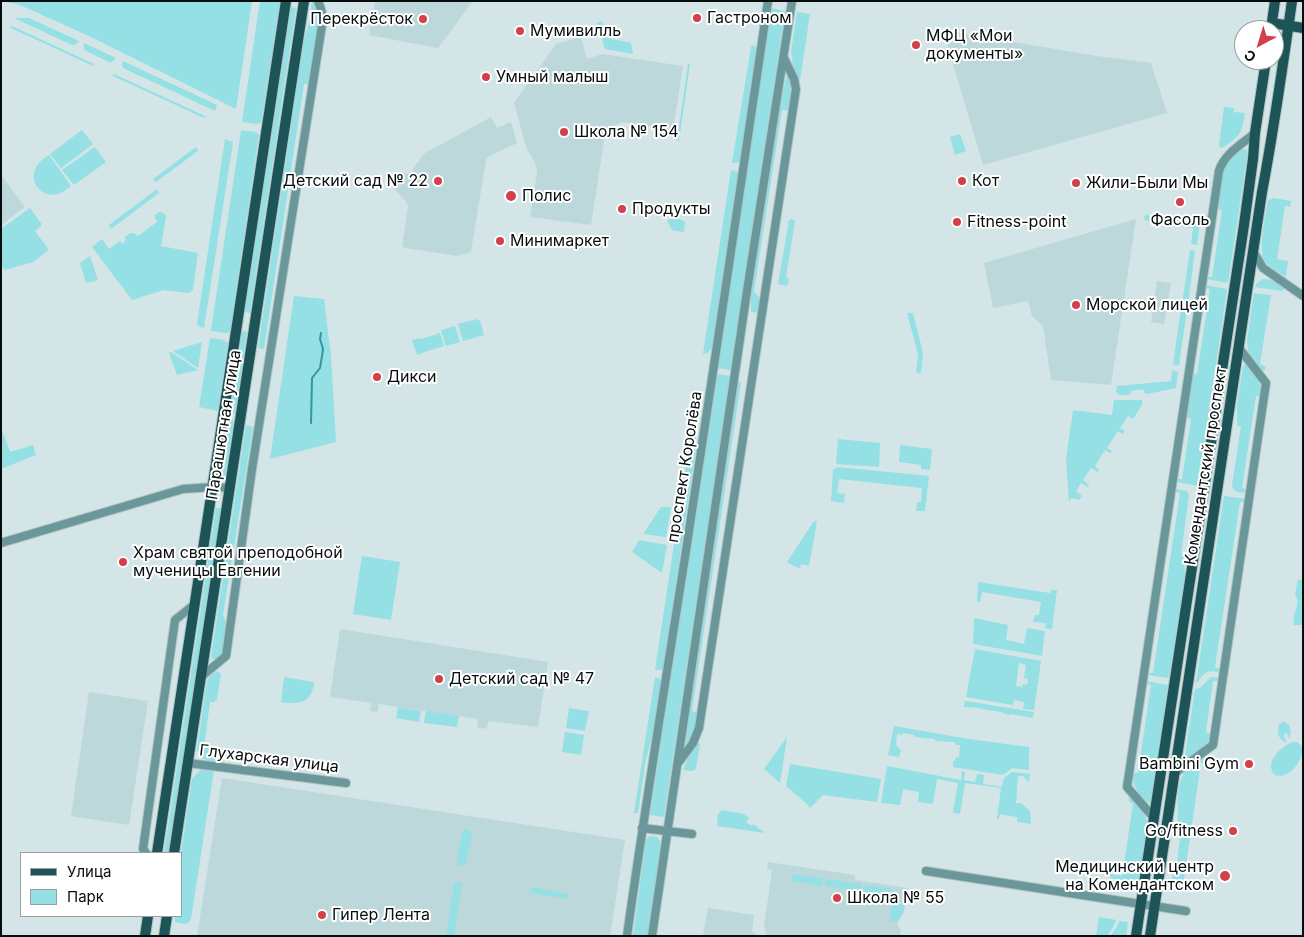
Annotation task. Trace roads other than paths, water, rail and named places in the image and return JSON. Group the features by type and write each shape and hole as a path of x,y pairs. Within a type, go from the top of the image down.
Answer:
{"main road":[{"path":"1272,20 1275,1"},
{"name":"Комендантский проспект","path":"1150,936 1292,1"},
{"name":"Парашютная улица","path":"157,852 286,2"},
{"name":"Парашютная улица","path":"174,852 302,3"},
{"path":"1284,26 1303,28"},
{"name":"Комендантский проспект","path":"1136,936 1248,197 1264,70"},
{"path":"238,316 246,324 249,324 255,318"},
{"path":"144,934 148,917"},
{"path":"164,936 166,917"}],"street":[{"path":"201,677 226,656 252,469 323,19 318,1"},
{"name":"проспект Королёва","path":"627,936 642,828 708,409 768,1"},
{"path":"652,936 678,764 683,718 792,1"},
{"path":"678,764 697,735 796,89 794,79 784,58"},
{"path":"1154,818 1127,787 1140,697 1219,171 1227,156 1255,133"},
{"path":"1253,251 1263,268 1303,296"},
{"path":"1250,272 1263,268"},
{"path":"1175,773 1213,744 1266,383 1239,348"},
{"path":"1,542 183,489 230,488"},
{"path":"145,852 143,849 175,620 195,604"},
{"name":"Глухарская улица","path":"188,763 346,783"},
{"path":"642,828 692,834"},
{"path":"926,871 1186,911"}],"waterway":[{"path":"311,423 312,378 320,368 323,349 320,339 321,333"}],"place":[{"name":"Гастроном","path":"697,18"},
{"name":"Перекрёсток","path":"423,19"},
{"name":"Мумивилль","path":"520,31"},
{"name":"МФЦ «Мои документы»","path":"916,45"},
{"name":"Умный малыш","path":"486,77"},
{"name":"Школа № 154","path":"564,132"},
{"name":"Детский сад № 22","path":"438,181"},
{"name":"Кот","path":"962,181"},
{"name":"Жили-Были Мы","path":"1076,183"},
{"name":"Полис","path":"511,196"},
{"name":"Фасоль","path":"1180,202"},
{"name":"Продукты","path":"622,209"},
{"name":"Fitness-point","path":"957,222"},
{"name":"Минимаркет","path":"500,241"},
{"name":"Морской лицей","path":"1076,305"},
{"name":"Дикси","path":"377,377"},
{"name":"Храм святой преподобной мученицы Евгении","path":"123,562"},
{"name":"Детский сад № 47","path":"439,679"},
{"name":"Bambini Gym","path":"1249,764"},
{"name":"Go/fitness","path":"1233,831"},
{"name":"Медицинский центр на Комендантском","path":"1225,876"},
{"name":"Школа № 55","path":"837,898"},
{"name":"Гипер Лента","path":"322,915"}]}
